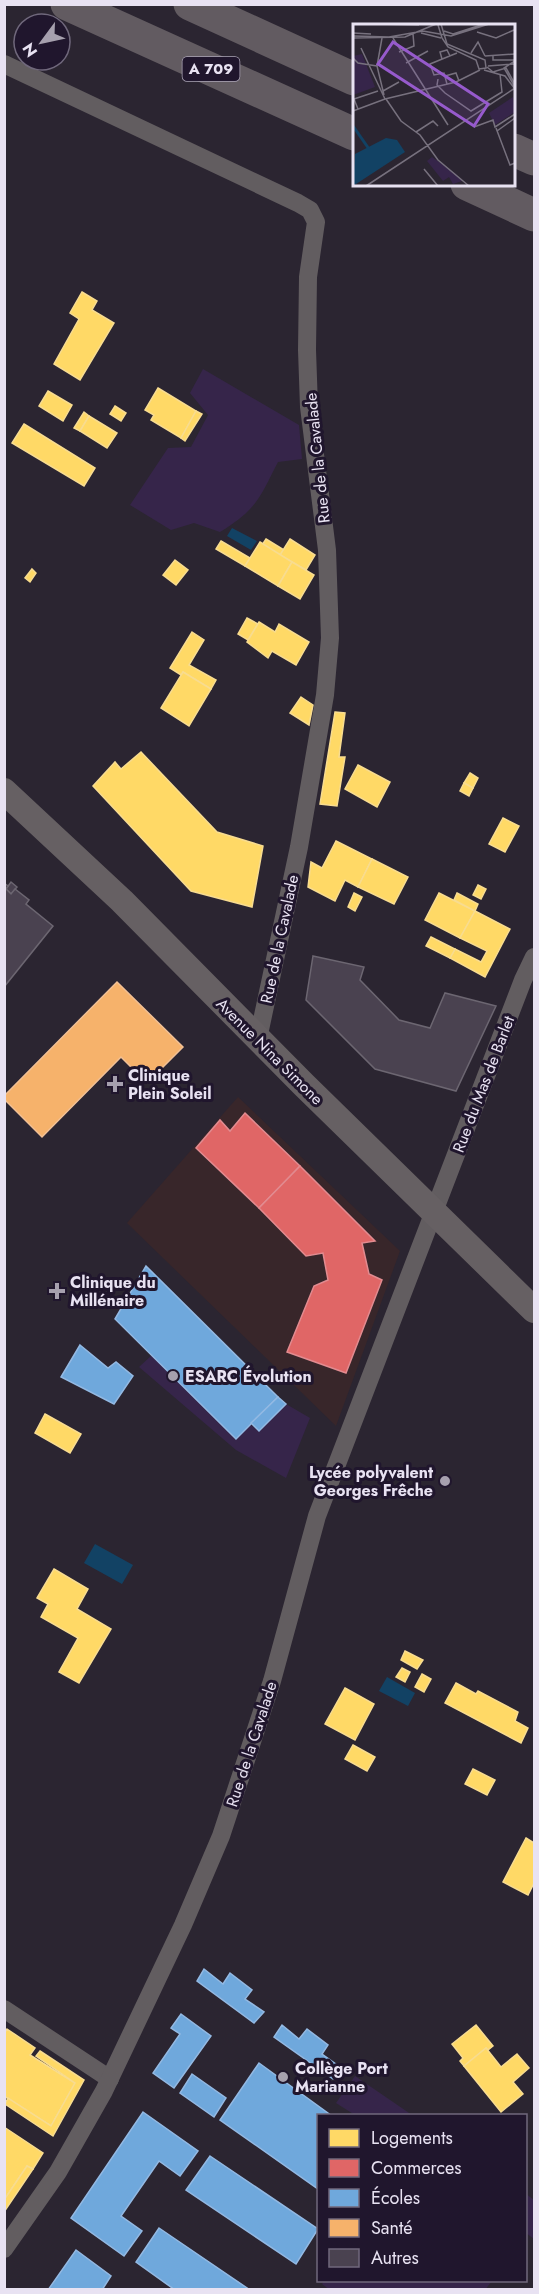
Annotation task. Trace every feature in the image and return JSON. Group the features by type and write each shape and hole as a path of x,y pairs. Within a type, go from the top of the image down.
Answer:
{"highway":[{"name":"A 709","path":"67,4 353,134"},
{"path":"190,4 353,79"},
{"path":"515,151 534,159"},
{"path":"470,186 534,215"}],"street":[{"name":"Rue de la Cavalade","path":"4,64 298,203 310,210 316,222 308,277 307,350 309,407 327,550 330,638 325,695 299,847 258,1039"},
{"name":"Avenue Nina Simone","path":"4,791 122,901 258,1039 534,1310"},
{"name":"Rue du Mas de Barlet","path":"434,1211 523,980 534,957"},
{"name":"Rue de la Cavalade","path":"4,2249 58,2172 110,2079 183,1925 221,1836 272,1681 317,1516 434,1211"},
{"path":"4,2009 110,2079"}],"shaded area":[{"path":"203,369 299,425 302,459 278,462 250,510 220,532 194,523 171,530 130,505 168,448 191,447 208,415 190,393"},
{"path":"238,1097 400,1251 336,1426 127,1223"},
{"path":"152,1355 259,1431 286,1404 310,1418 286,1478 236,1450 139,1367"},
{"path":"355,2076 411,2114 353,2114 336,2103"},
{"path":"527,2195 534,2200 534,2239 527,2234"},
{"path":"324,2282 491,2282 485,2290 330,2290 322,2284"}],"water":[{"path":"232,528 257,541 251,550 227,536"},
{"path":"95,1544 133,1565 122,1584 84,1563"},
{"path":"387,1677 415,1693 408,1706 379,1691"}],"building: Logements":[{"path":"82,292 97,301 92,310 114,323 80,380 54,364 79,319 70,313"},
{"path":"158,388 196,411 181,438 151,420 154,415 145,410"},
{"path":"48,391 72,405 63,421 39,406"},
{"path":"115,406 126,413 121,421 110,414"},
{"path":"196,411 202,414 185,441 181,438"},
{"path":"84,412 89,416 80,431 74,428"},
{"path":"89,416 117,433 107,448 80,431"},
{"path":"24,424 95,468 84,486 12,443"},
{"path":"266,539 284,550 280,555 262,545"},
{"path":"290,539 315,555 306,570 280,555"},
{"path":"221,541 250,558 245,566 216,549"},
{"path":"260,542 292,562 278,586 245,566"},
{"path":"175,560 188,570 176,585 163,575"},
{"path":"292,562 314,575 300,599 278,586"},
{"path":"32,569 36,573 30,582 25,578"},
{"path":"247,618 258,624 248,640 238,634"},
{"path":"259,622 275,632 279,624 309,642 296,665 272,651 268,658 247,642"},
{"path":"192,632 204,640 189,665 216,680 211,689 183,672 181,675 170,668"},
{"path":"183,672 211,689 189,726 161,708"},
{"path":"301,697 313,705 309,725 290,713"},
{"path":"335,712 345,713 339,757 345,757 337,806 320,804"},
{"path":"141,752 217,832 263,846 252,907 191,891 93,786 115,762 121,769"},
{"path":"358,765 390,782 377,807 345,789"},
{"path":"470,773 478,778 473,788 464,783"},
{"path":"464,783 473,788 469,796 460,791"},
{"path":"503,818 519,826 505,852 489,844"},
{"path":"336,841 372,859 358,887 345,880 335,901 308,887 311,862 322,868"},
{"path":"372,859 408,877 394,904 358,887"},
{"path":"478,885 486,889 481,899 473,895"},
{"path":"354,893 362,897 355,911 348,907"},
{"path":"439,893 475,911 460,938 425,920"},
{"path":"457,893 478,904 475,911 454,900"},
{"path":"475,911 510,929 485,977 450,958 455,949 481,962 487,951 460,938"},
{"path":"431,937 455,949 450,958 426,946"},
{"path":"45,1414 81,1434 70,1453 35,1433"},
{"path":"54,1569 88,1589 77,1609 111,1629 79,1683 59,1672 78,1638 41,1617 48,1604 37,1598"},
{"path":"405,1651 423,1660 417,1669 401,1660"},
{"path":"402,1668 410,1672 405,1682 396,1677"},
{"path":"422,1674 431,1679 424,1692 415,1687"},
{"path":"456,1683 476,1694 478,1691 518,1712 515,1721 528,1728 521,1743 445,1703"},
{"path":"345,1688 374,1704 355,1740 325,1724"},
{"path":"353,1745 375,1757 367,1771 345,1759"},
{"path":"473,1769 495,1780 487,1795 465,1784"},
{"path":"526,1838 534,1843 534,1883 528,1895 503,1882"},
{"path":"476,2025 493,2046 488,2050 486,2048 464,2066 460,2061 463,2058 452,2044"},
{"path":"7,2029 35,2048 30,2055 75,2083 51,2126 4,2096 4,2034"},
{"path":"486,2048 501,2067 517,2054 529,2068 513,2082 523,2094 501,2112 464,2066"},
{"path":"40,2051 84,2080 53,2136 5,2104 8,2098 51,2126 75,2083 36,2056"},
{"path":"4,2127 43,2153 33,2169 27,2166 4,2200"},
{"path":"27,2166 33,2169 4,2212 4,2200"}],"building: Commerces":[{"path":"245,1113 300,1166 259,1208 196,1148 220,1120 230,1131"},
{"path":"300,1166 375,1241 362,1243 369,1274 382,1280 346,1373 287,1352 314,1286 328,1280 323,1253 306,1256 259,1208"}],"building: Écoles":[{"path":"146,1266 278,1397 236,1439 115,1319"},
{"path":"80,1345 108,1368 116,1362 133,1376 114,1404 61,1377"},
{"path":"278,1397 286,1404 259,1431 251,1423"},
{"path":"204,1969 223,1984 230,1973 252,1990 245,1999 264,2012 254,2023 197,1981"},
{"path":"181,2014 211,2036 174,2088 153,2073 180,2034 171,2028"},
{"path":"282,2025 299,2039 307,2029 328,2045 322,2054 340,2067 333,2079 274,2037"},
{"path":"259,2063 329,2114 317,2114 317,2188 220,2120"},
{"path":"192,2074 226,2098 214,2117 180,2093"},
{"path":"143,2112 198,2151 180,2176 159,2161 121,2216 142,2231 124,2256 71,2218"},
{"path":"210,2156 317,2228 317,2231 296,2264 186,2190"},
{"path":"159,2228 250,2290 175,2290 136,2262"},
{"path":"76,2250 111,2276 102,2290 48,2290"}],"building: Santé":[{"path":"117,982 183,1047 147,1083 121,1057 42,1137 4,1099 4,1096"}],"building: Autres":[{"path":"11,882 17,887 11,894 6,889"},
{"path":"4,883 11,894 15,889 29,900 26,904 53,926 4,987"},
{"path":"313,956 364,967 360,980 399,1020 430,1028 445,993 496,1006 456,1091 375,1069 306,1000"}],"place":[{"name":"Clinique Plein Soleil","path":"115,1084"},
{"name":"Clinique du Millénaire","path":"57,1291"},
{"name":"ESARC Évolution","path":"173,1376"},
{"name":"Lycée polyvalent Georges Frêche","path":"445,1481"},
{"name":"Collège Port Marianne","path":"283,2077"}]}
